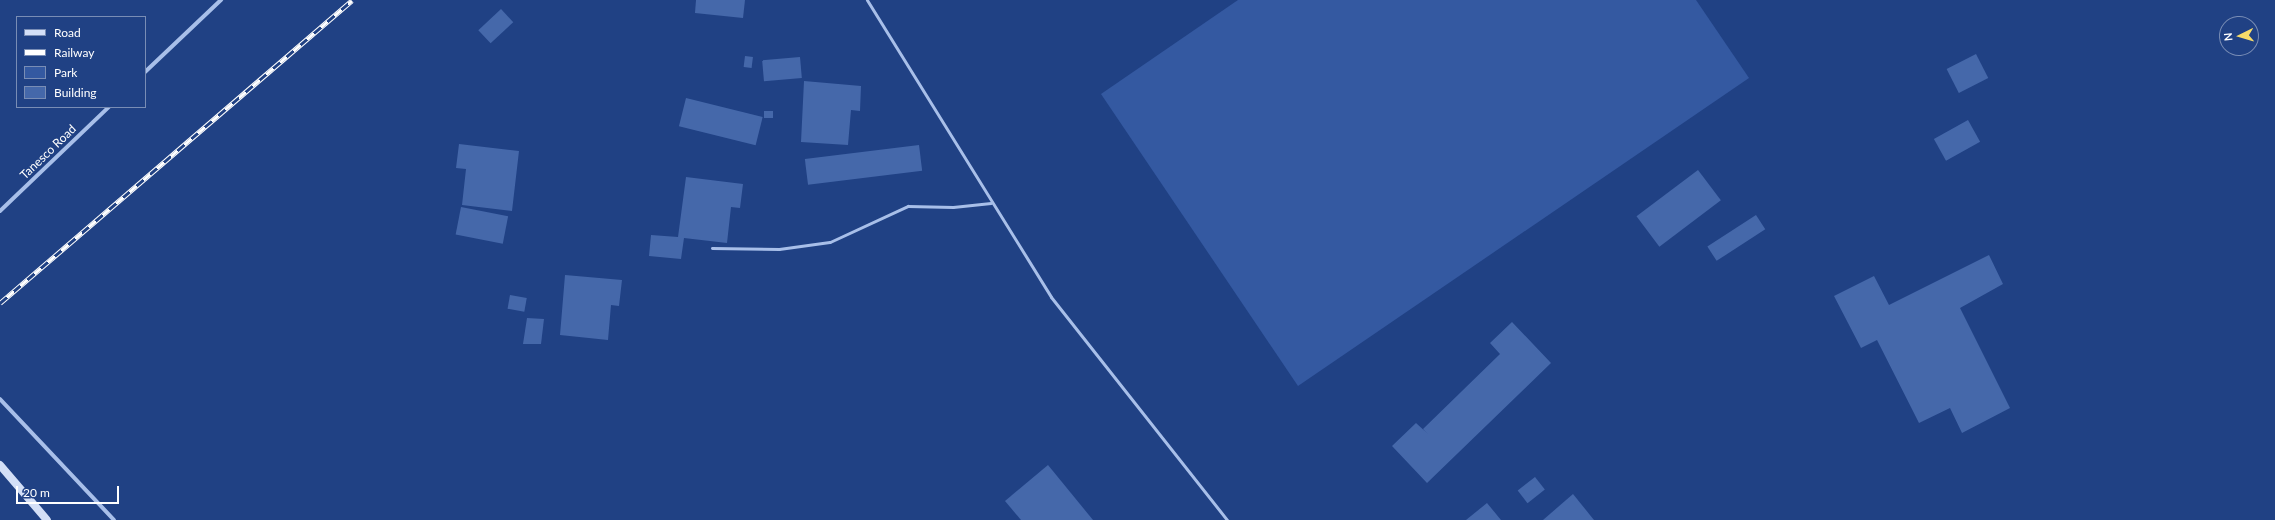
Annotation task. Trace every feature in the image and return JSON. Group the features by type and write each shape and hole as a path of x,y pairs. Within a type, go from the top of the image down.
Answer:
{"street":[{"path":"146,71 221,0"},
{"name":"Tanesco Road","path":"0,211 108,108"},
{"path":"0,399 114,520"},
{"path":"0,465 47,520"}],"lane":[{"path":"867,0 991,204 1051,297 1227,520"},
{"path":"712,248 779,249 830,242 908,206 953,207 991,204"}],"green space":[{"path":"1238,0 1696,0 1749,78 1298,386 1101,94"}],"building":[{"path":"696,0 745,0 743,18 695,13"},
{"path":"501,9 513,22 491,43 478,30"},
{"path":"1976,54 1988,78 1959,93 1947,69"},
{"path":"745,56 753,57 752,68 744,67"},
{"path":"800,57 802,78 764,81 762,60"},
{"path":"804,81 861,86 860,111 851,110 848,145 801,142"},
{"path":"686,98 763,117 756,145 679,126"},
{"path":"764,111 773,111 773,118 764,118"},
{"path":"1968,120 1980,142 1946,161 1934,139"},
{"path":"459,144 519,151 512,211 462,205 466,169 456,168"},
{"path":"919,145 922,171 808,185 805,159"},
{"path":"1698,170 1721,200 1659,247 1637,216"},
{"path":"686,177 743,184 740,208 731,207 727,243 684,238 681,259 649,256 651,235 678,237"},
{"path":"461,207 508,216 503,244 456,234"},
{"path":"1756,215 1765,229 1717,261 1707,247"},
{"path":"1989,255 2003,284 1960,308 2010,408 1962,433 1950,408 1919,423 1877,340 1861,348 1834,296 1874,276 1889,305"},
{"path":"565,275 622,280 619,306 611,305 608,340 560,335"},
{"path":"510,295 527,298 524,312 508,309"},
{"path":"527,318 544,319 541,344 523,344"},
{"path":"1512,322 1551,363 1427,483 1392,446 1416,423 1428,434 1423,429 1500,354 1490,343"},
{"path":"1048,465 1093,520 1021,520 1005,501"},
{"path":"1535,477 1545,490 1528,503 1518,491"},
{"path":"1573,494 1594,520 1543,520"},
{"path":"1487,503 1501,520 1466,520"}],"railway":[{"path":"0,303 352,0"}]}
